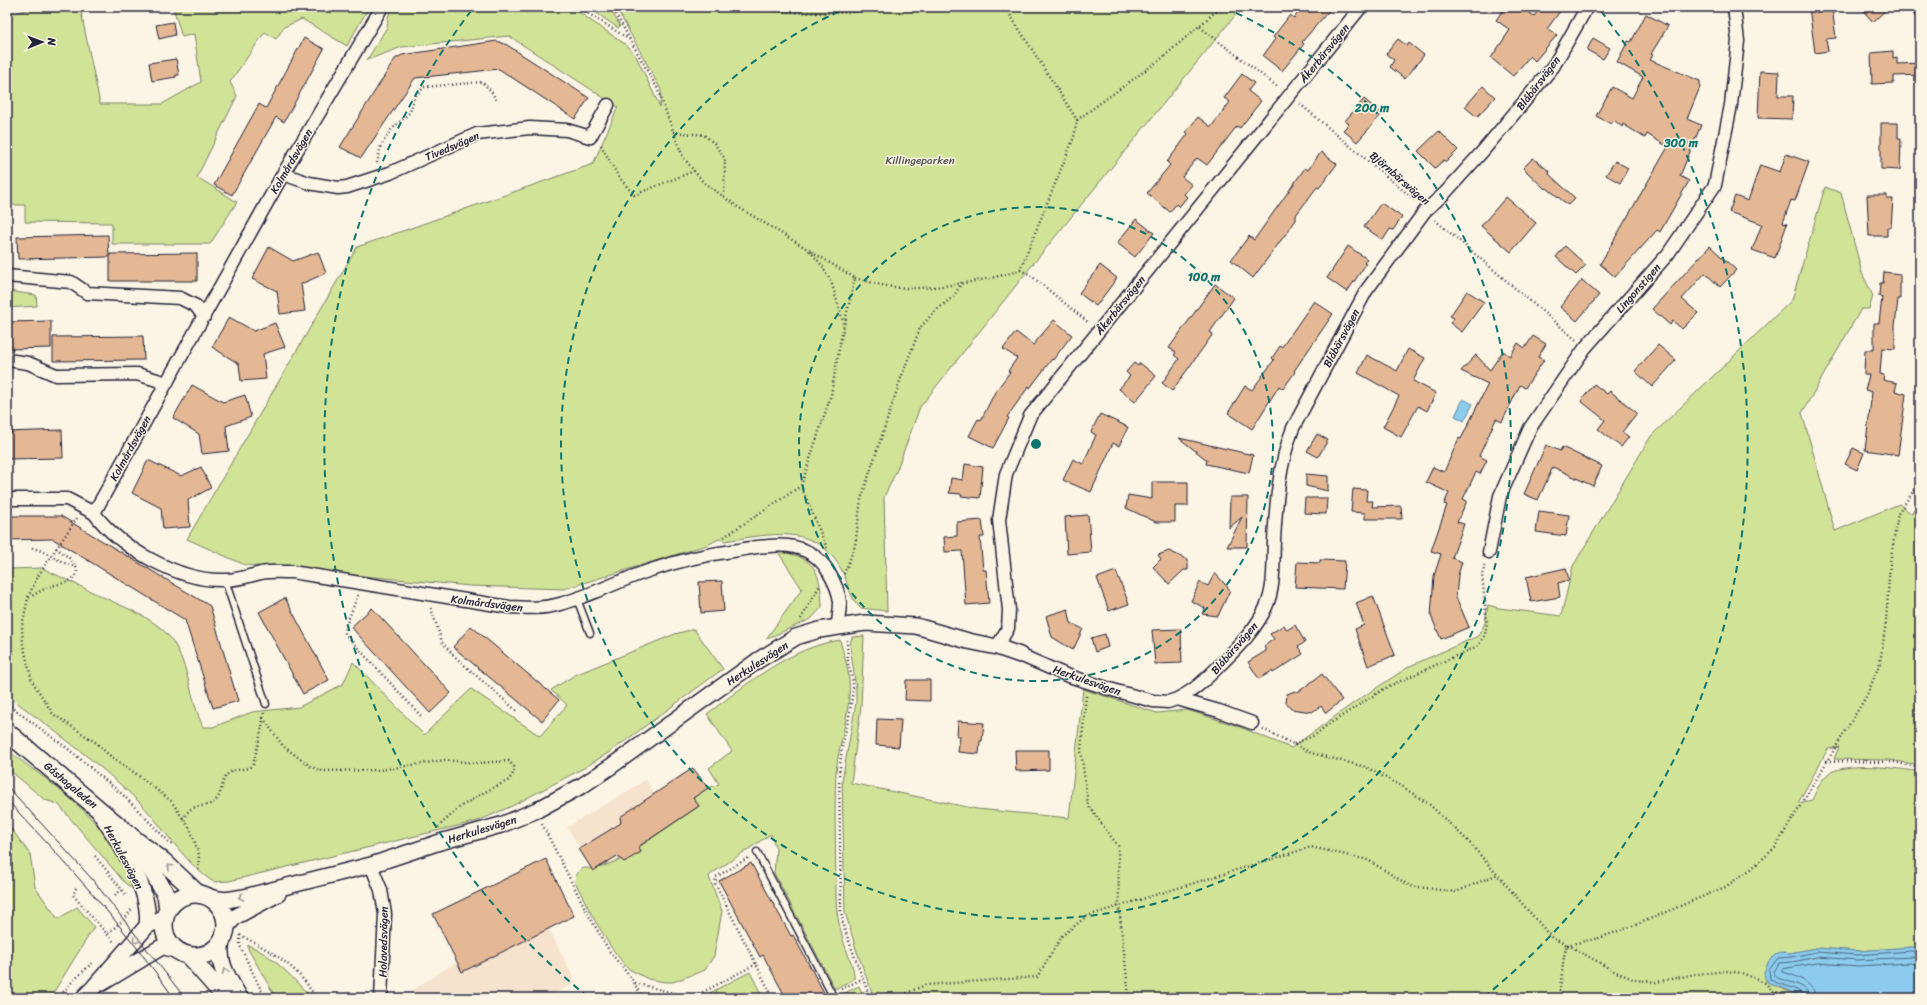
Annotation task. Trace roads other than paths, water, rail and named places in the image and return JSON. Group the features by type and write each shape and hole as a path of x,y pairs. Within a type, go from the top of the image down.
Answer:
{"main road":[{"name":"Gåshagaleden","path":"7,732 134,839 204,890 224,912 234,929 219,951 224,970 239,998"},
{"name":"Gåshagaleden","path":"134,839 166,895 164,929 171,944 184,954 226,998"},
{"path":"166,914 173,902 182,897 204,890"},
{"path":"184,954 206,954 215,949 234,929"}],"street":[{"name":"Kolmårdsvägen","path":"94,513 283,174 382,7"},
{"name":"Åkerbärsvägen","path":"997,647 1008,628 1009,610 999,520 1006,474 1030,416 1361,7"},
{"name":"Blåbärsvägen","path":"1176,699 1188,694 1206,679 1234,651 1252,630 1266,607 1273,568 1276,508 1284,455 1288,440 1366,291 1425,211 1445,193 1482,152 1548,73 1587,7"},
{"name":"Lingonstigen","path":"1489,552 1500,496 1530,428 1585,348 1668,254 1714,185 1731,104 1738,40 1734,7"},
{"path":"1918,7 1920,11"},
{"name":"Tivedsvägen","path":"283,174 309,183 321,183 338,188 347,187 378,177 477,134 530,128 567,130 590,137 608,105"},
{"path":"7,276 71,282 87,293 180,298 196,306 204,317"},
{"path":"7,360 28,363 56,375 137,374 167,383"},
{"name":"Kolmårdsvägen","path":"7,499 68,499 94,513 112,534 138,552 180,572 197,577 225,580 277,572 362,583 509,607 545,607 577,599 647,571 674,563 700,556 775,544 801,548 830,565 840,603 838,626"},
{"name":"Herkulesvägen","path":"204,890 226,900 371,865 440,842 501,825 537,810 600,774 708,695 796,637 838,626 890,623 916,626 968,641 997,647 1087,682 1153,701 1168,702 1176,699 1218,711 1252,724"},
{"name":"Herkulesvägen","path":"83,795 105,822 134,870 147,904 147,926"},
{"name":"Holavedsvägen","path":"371,865 381,890 385,914 380,998"},
{"name":"Herkulesvägen","path":"234,929 293,885"},
{"path":"82,998 94,987 147,926 166,914"},
{"path":"94,987 160,948 170,948 184,954"}],"lane":[{"path":"225,580 266,704"},
{"path":"577,599 590,633"},
{"path":"757,852 833,996"}],"water":[{"path":"1463,399 1473,404 1464,421 1455,416"},
{"path":"1912,947 1920,951 1920,998 1804,998 1783,988 1770,984 1765,978 1764,973 1769,961 1780,952 1790,953 1816,948 1859,951"}],"tram line":[{"path":"7,786 92,879 185,998"},
{"path":"7,800 73,872 115,921 136,946 174,998"}],"park label":[{"name":"Killingeparken","path":"920,160"}]}
